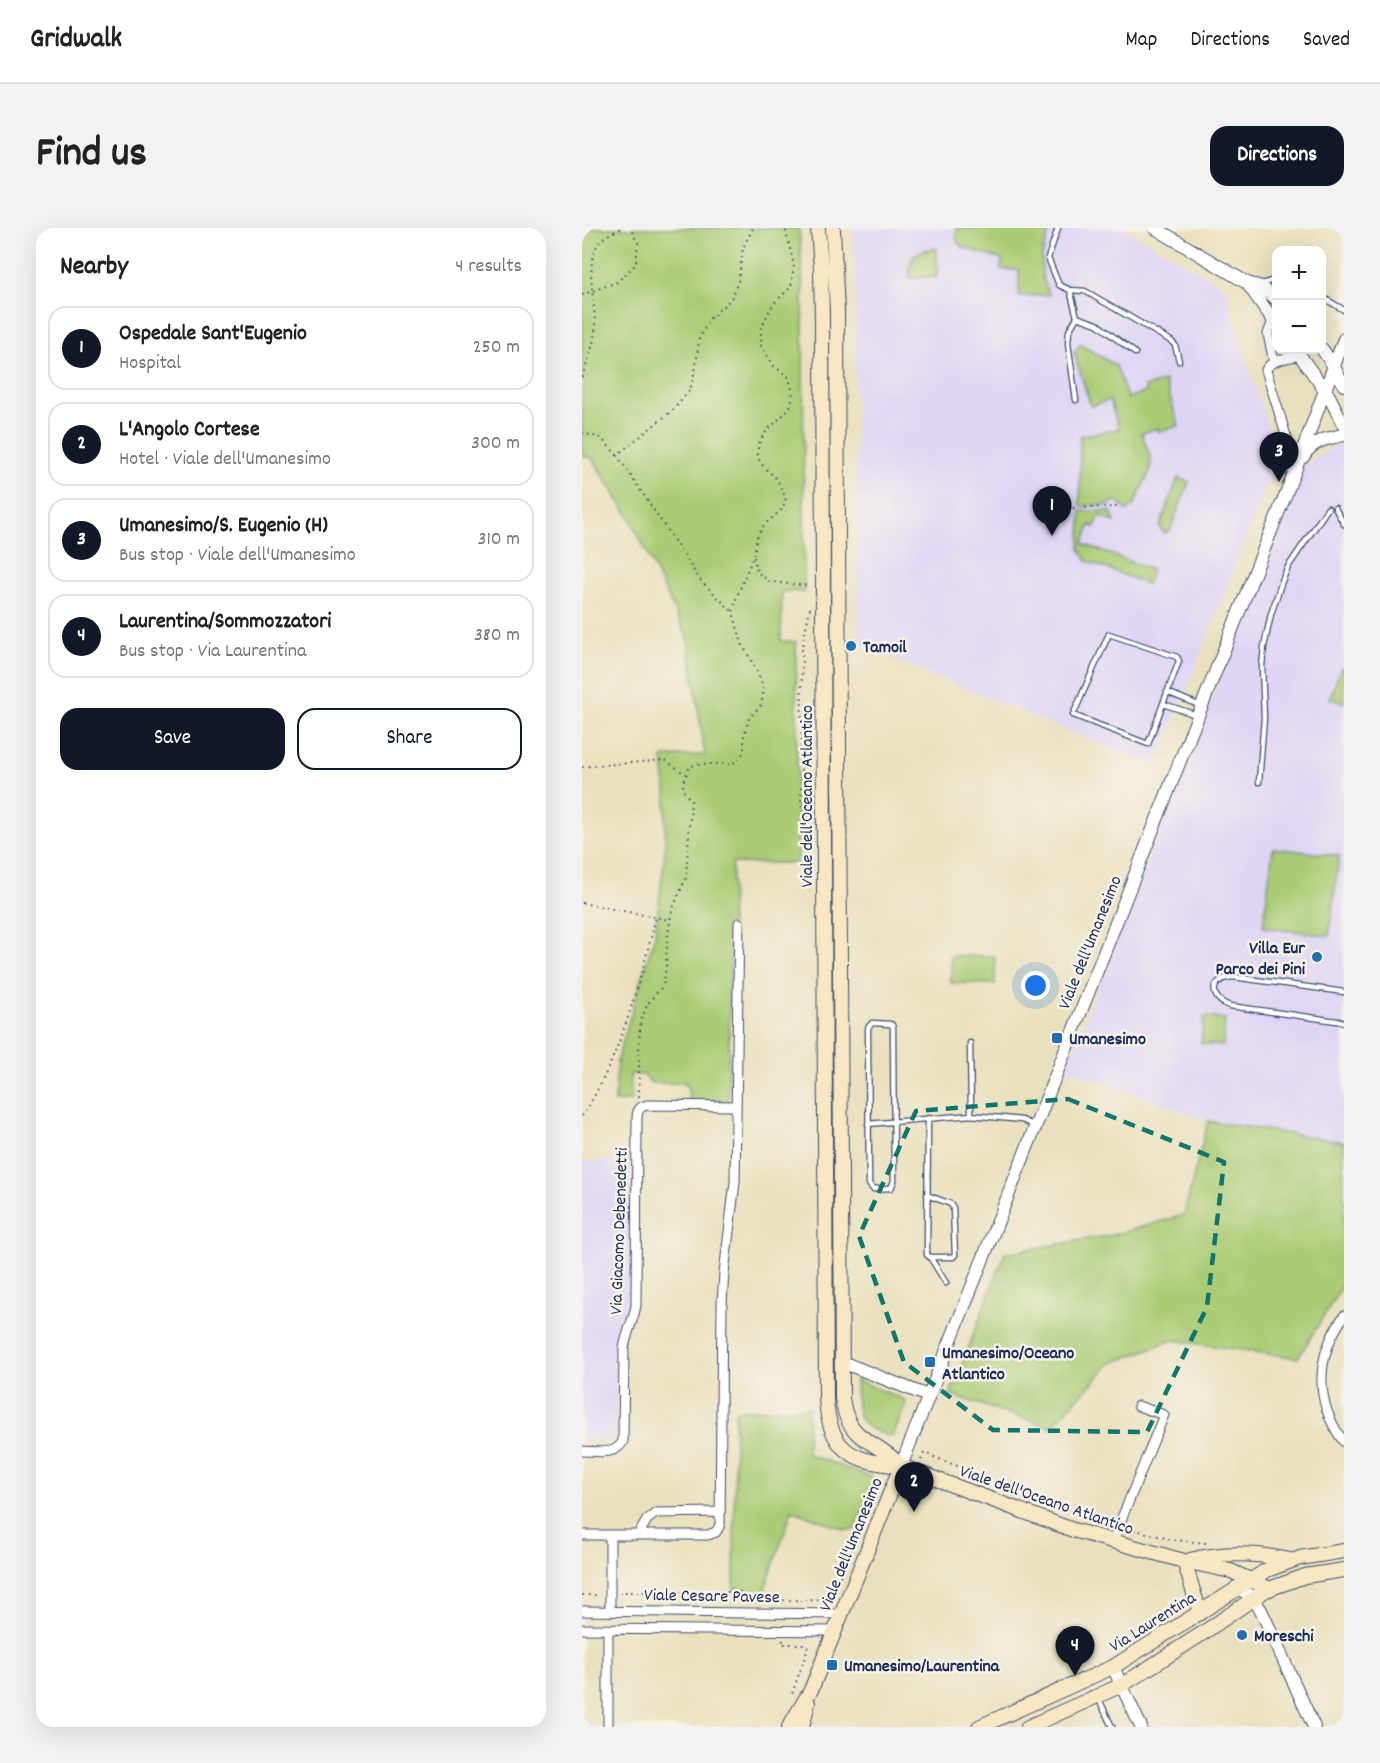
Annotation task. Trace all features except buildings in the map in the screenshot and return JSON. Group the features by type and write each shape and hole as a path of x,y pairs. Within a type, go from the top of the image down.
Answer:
{"main road":[{"name":"Viale dell'Oceano Atlantico","path":"818,228 821,288 826,1365 830,1426 844,1448 859,1458 901,1466 1055,1524 1113,1543 1231,1571 1270,1589"},
{"name":"Viale dell'Oceano Atlantico","path":"833,228 837,312 842,1398 847,1421 858,1434 886,1452 901,1466"},
{"name":"Viale dell'Umanesimo","path":"802,1727 811,1690 901,1466"},
{"name":"Via Laurentina","path":"980,1727 1113,1667 1200,1613 1236,1587 1275,1566 1311,1555 1344,1551"},
{"name":"Viale dell'Oceano Atlantico","path":"1184,1561 1209,1556 1236,1555 1292,1560"},
{"path":"1184,1561 1200,1613"},
{"name":"Via Laurentina","path":"1028,1727 1122,1685 1270,1589 1312,1574 1344,1570"},
{"name":"Viale dell'Umanesimo","path":"789,1727 811,1690"}],"street":[{"path":"1155,228 1272,295"},
{"path":"1252,284 1272,316"},
{"path":"1272,327 1268,334 1272,353"},
{"name":"Viale dell'Umanesimo","path":"901,1466 1296,468 1344,339"},
{"path":"1272,354 1274,362"},
{"path":"1293,354 1267,367 1267,374 1296,468"},
{"path":"1299,354 1324,389 1344,426"},
{"path":"1325,354 1344,385"},
{"path":"1296,468 1306,451 1315,443 1344,435"},
{"path":"582,1535 711,1535 718,1529 722,1303 734,1192 739,923"},
{"path":"639,1109 648,1105 736,1106"},
{"name":"Via Giacomo Debenedetti","path":"582,1451 614,1450 620,1447 623,1441 625,1344 636,1305 637,1118 639,1109"},
{"path":"1344,1316 1326,1350 1321,1385 1328,1416 1344,1442"},
{"path":"842,1362 928,1396"},
{"path":"1113,1543 1164,1415 1138,1406"},
{"path":"638,1535 647,1520 656,1513 720,1512"},
{"path":"610,1535 610,1611"},
{"path":"1236,1587 1245,1590 1254,1598 1261,1610 1314,1727"},
{"name":"Viale Cesare Pavese","path":"582,1611 841,1614"},
{"path":"710,1611 710,1629"},
{"name":"Viale Cesare Pavese","path":"582,1629 834,1630"},
{"path":"608,1629 608,1727"},
{"path":"1113,1667 1141,1727"}],"lane":[{"path":"1058,228 1048,254 1048,262 1059,285 1070,291 1085,291 1171,341 1175,345 1179,361"},
{"path":"1252,284 1272,280"},
{"path":"1070,291 1077,317 1069,331 1068,343 1076,400"},
{"path":"1326,299 1344,310"},
{"path":"1077,317 1097,324 1135,353"},
{"path":"1260,782 1264,718 1263,657 1271,614 1288,567 1328,508"},
{"path":"1335,508 1344,524"},
{"path":"1109,634 1177,657 1179,661 1163,704 1148,744 1073,715 1109,634"},
{"path":"1167,692 1200,710"},
{"path":"1163,704 1200,710"},
{"path":"1344,992 1233,977 1222,979 1215,989 1218,1000 1236,1008 1344,1022"},
{"path":"872,1023 892,1025 894,1181 891,1188 873,1189 870,1187 868,1124 868,1028 872,1023"},
{"path":"970,1043 971,1115"},
{"path":"868,1124 971,1115 1022,1120 1035,1126"},
{"path":"928,1118 927,1252 946,1283"},
{"path":"927,1195 951,1204 953,1208 955,1255 950,1258 930,1257"},
{"path":"1098,1696 1112,1727"}],"path":[{"path":"582,377 595,332 591,273 594,252 602,239 621,228"},
{"path":"582,295 617,282 636,264 638,243 630,228"},
{"path":"617,455 673,410 690,390 696,367 699,339 710,318 731,299 738,282 743,248 753,228"},
{"path":"639,1109 641,1020 648,1003 663,986 670,920 686,878 691,801 683,790 685,774 690,766 732,764 741,757 749,718 761,705 764,689 742,644 733,612 754,554 757,537 764,525 781,510 786,501 776,479 761,466 758,453 759,444 770,426 788,410 792,401 793,391 788,376 774,366 761,346 761,328 773,304 791,287 794,265 785,228"},
{"path":"582,433 601,438 617,455 701,581 733,612"},
{"path":"1073,508 1116,507"},
{"path":"754,554 757,572 770,582 823,587"},
{"path":"582,767 665,760 685,774"},
{"path":"582,903 670,920"},
{"path":"582,1116 592,1101 614,1055 636,990 656,917"},
{"path":"876,1483 877,1477"},
{"path":"905,1494 909,1492"},
{"path":"621,1598 621,1592 741,1592 750,1601 801,1600"},
{"path":"582,1595 600,1594 600,1598"}],"highlighted area":[{"path":"1068,1099 1224,1162 1207,1307 1147,1432 993,1430 904,1362 859,1236 916,1111"}],"shaded area":[{"path":"852,228 1123,228 1224,286 1278,457 1156,767 859,645 855,411 856,286"},
{"path":"1343,441 1344,1142 1208,1121 1066,1068 1304,466"},
{"path":"582,1161 632,1162 631,1310 615,1357 617,1441 582,1440"}],"green space":[{"path":"587,228 799,228 803,288 804,592 782,591 781,641 796,642 798,863 732,863 728,1101 690,1102 687,1083 651,1083 645,1075 630,1074 632,1100 615,1102 617,1061 655,935 665,853 666,790 663,757 705,755 688,639 629,516 592,458 582,456 582,233"},
{"path":"956,228 1050,228 1042,256 1042,276 1049,295 1019,296 1019,270 1001,269 1002,260 960,246 956,239"},
{"path":"937,248 937,277 909,278 910,264 915,255 918,252"},
{"path":"1080,344 1116,366 1127,398 1146,392 1145,387 1165,381 1179,426 1159,432 1158,428 1142,433 1151,460 1150,471 1134,505 1127,511 1116,500 1109,505 1080,506 1080,436 1119,429 1110,400 1091,406 1074,353"},
{"path":"1178,478 1189,482 1170,530 1165,533 1160,526"},
{"path":"1081,511 1111,511 1115,522 1099,516 1095,527 1090,525 1083,544 1152,570 1147,584 1087,561 1080,549"},
{"path":"1341,668 1344,669 1344,703 1330,698"},
{"path":"1273,848 1339,856 1329,936 1263,927"},
{"path":"951,956 995,956 995,984 951,983"},
{"path":"1204,1017 1225,1019 1223,1046 1201,1044"},
{"path":"1208,1121 1344,1142 1344,1283 1298,1358 1173,1340 1111,1363 1051,1427 950,1395 1005,1253 1113,1235 1184,1215"},
{"path":"856,1380 905,1400 906,1403 893,1436 875,1431 863,1422 857,1405"},
{"path":"808,1408 807,1454 874,1478 874,1482 856,1529 846,1530 792,1510 762,1598 751,1599 744,1590 734,1589 735,1414 738,1410"}],"place":[{"name":"Umanesimo/S. Eugenio (H)","path":"1279,482"},
{"name":"Ospedale Sant'Eugenio","path":"1052,536"},
{"name":"Tamoil","path":"851,646"},
{"name":"Villa Eur Parco dei Pini","path":"1317,957"},
{"name":"Umanesimo","path":"1057,1038"},
{"name":"Umanesimo/Oceano Atlantico","path":"930,1362"},
{"name":"L'Angolo Cortese","path":"914,1512"},
{"name":"Moreschi","path":"1242,1635"},
{"name":"Umanesimo/Laurentina","path":"832,1665"},
{"name":"Laurentina/Sommozzatori","path":"1075,1676"}]}
